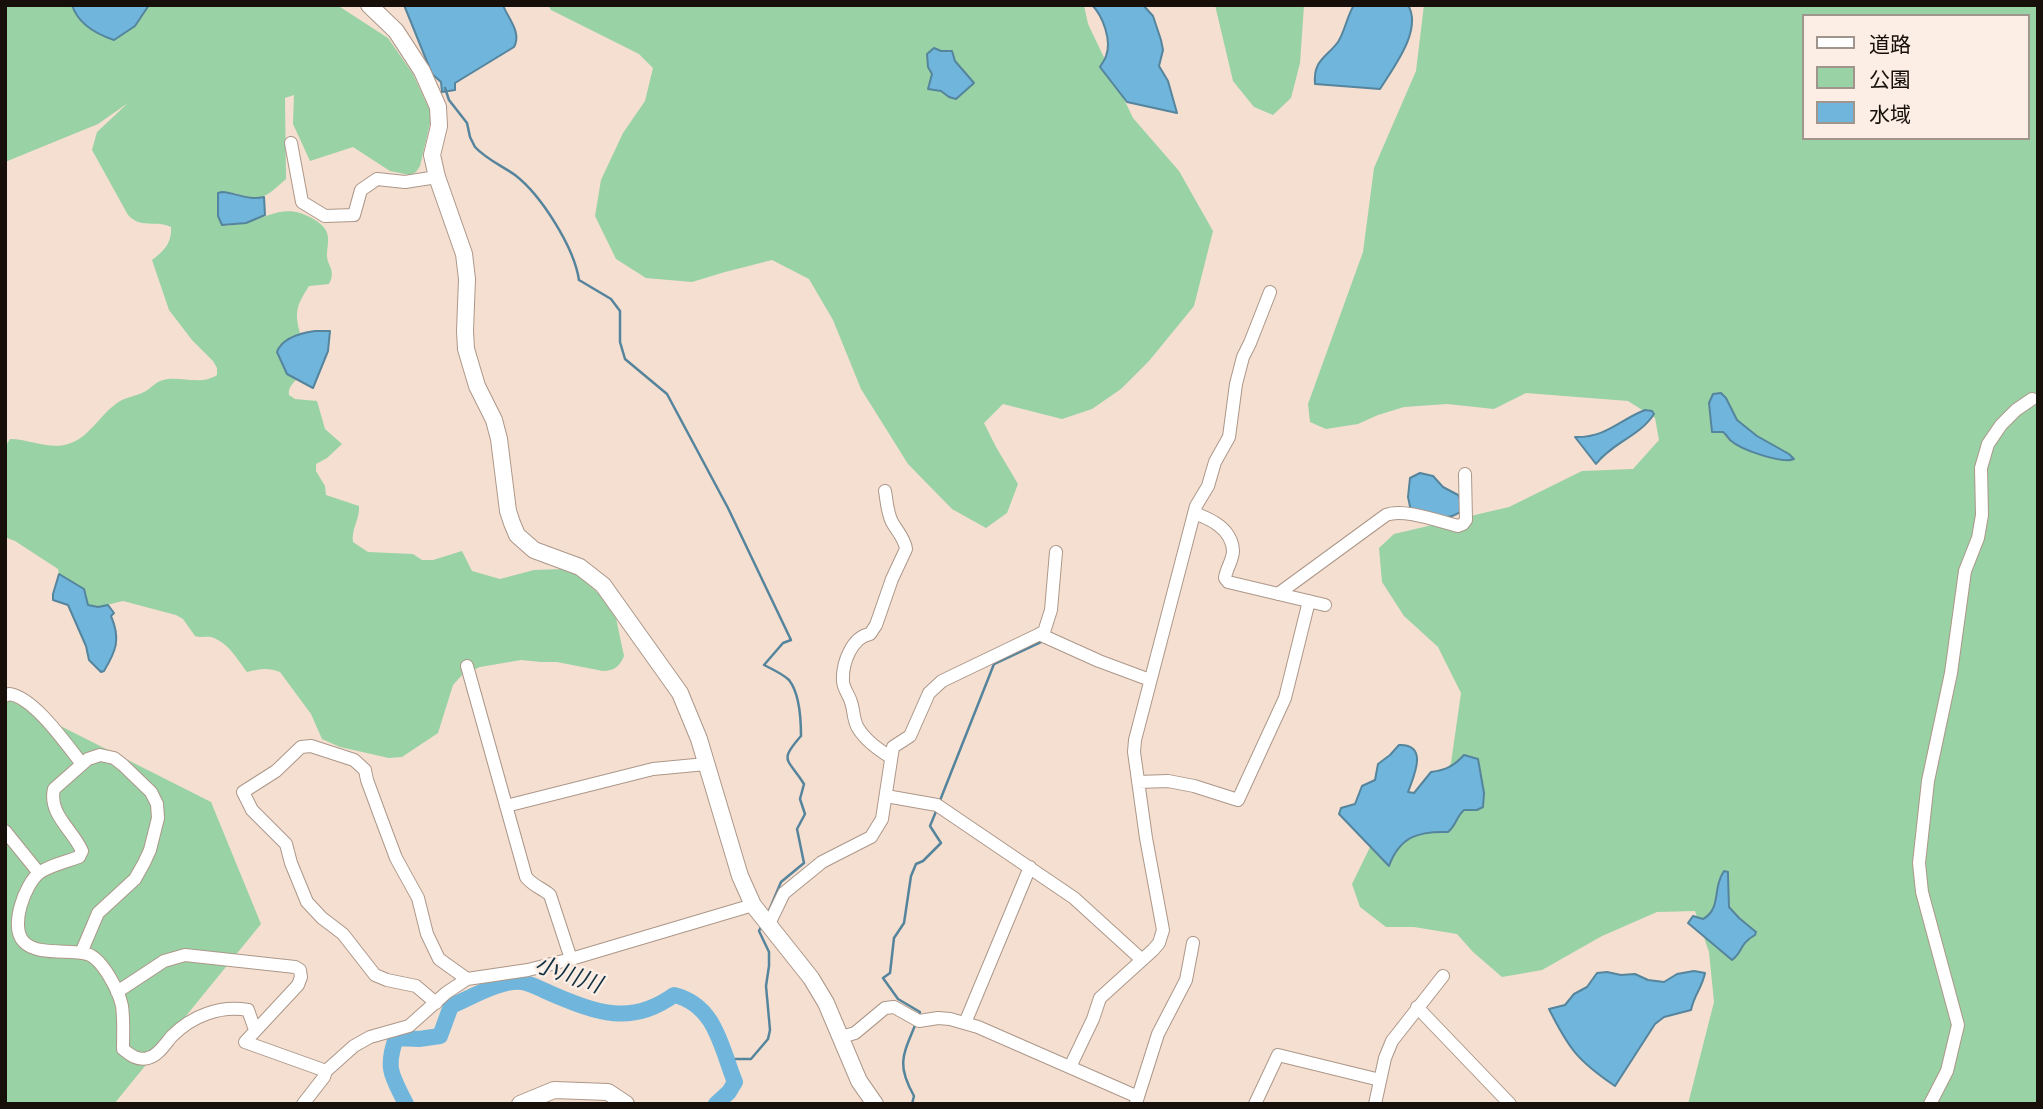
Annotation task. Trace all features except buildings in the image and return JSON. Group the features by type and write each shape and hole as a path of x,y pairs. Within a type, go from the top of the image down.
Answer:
{"main road":[{"path":"369,5 396,31 422,71 438,107 439,126 432,155 464,254 467,279 466,349 477,386 497,429 508,511 517,535 534,550 580,567 603,585 680,693 699,739 740,876 761,914 816,986 826,1003 859,1081 875,1104"},
{"path":"520,1104 554,1090 608,1092 626,1104"}],"street":[{"path":"291,143 302,202 325,216 354,215 361,190 377,179 405,182 437,177"},
{"path":"1070,1067 1100,998 1153,950 1159,943 1163,930 1138,782 1135,740 1196,506 1208,486 1216,462 1229,437 1236,384 1243,357 1270,292"},
{"path":"1930,1104 1947,1071 1958,1025 1922,892 1919,863 1928,780 1951,673 1965,571 1978,538 1982,515 1981,468 1988,444 2001,425 2015,410 2032,399"},
{"path":"1278,594 1385,515 1405,512 1458,526 1463,524 1466,520 1465,474"},
{"path":"885,492 891,520 906,544 906,549 876,625 870,634 862,635 847,656 843,682 858,729 890,757"},
{"path":"1194,513 1215,521 1223,528 1231,543 1233,554 1225,578 1228,582 1325,605"},
{"path":"303,1104 326,1071 354,1046 370,1037 410,1026 446,993 467,979 528,970 761,914 822,862 871,837 882,819 893,747 910,736 929,693 942,681 1044,632 1051,610 1056,552"},
{"path":"1138,782 1168,781 1238,800 1285,698 1309,601"},
{"path":"1039,634 1150,680"},
{"path":"467,666 526,877 532,885 550,895 571,959"},
{"path":"5,696 15,695 37,711 82,764"},
{"path":"436,1003 416,986 375,975 343,934 321,918 307,902 286,844 253,810 243,792 276,771 302,747 311,746 354,760 365,770 397,858 418,898 427,934 439,960 467,979"},
{"path":"81,953 98,913 135,879 145,863 158,818 158,804 151,792 114,758 100,755 88,759 54,789 52,796 55,811 82,851 79,857 39,873 25,892 18,930 23,942 60,953 81,953 94,957 103,967 121,1002 124,1020 123,1049 131,1056 145,1059 154,1056 175,1033 195,1018 216,1011 237,1008 248,1010 255,1030"},
{"path":"506,806 653,768 706,764"},
{"path":"886,796 937,805 1074,898 1141,959"},
{"path":"5,831 39,873"},
{"path":"965,1023 1030,867"},
{"path":"841,1037 855,1033 886,1008 894,1007 919,1021 938,1018 978,1027 1137,1100 1158,1034 1186,980 1193,943"},
{"path":"117,992 164,961 185,955 295,967 300,970 298,985 245,1042 326,1071"},
{"path":"1375,1104 1385,1058 1392,1041 1443,976"},
{"path":"1417,1007 1510,1104"},
{"path":"1255,1104 1278,1055 1380,1080"}],"green space":[{"path":"5,5 337,5 388,38 413,74 430,111 431,119 420,166 416,172 410,175 390,171 353,147 310,161 293,124 294,95 285,98 286,179 258,198 235,193 225,226 288,211 315,220 327,234 327,257 332,271 329,284 309,286 298,308 300,333 279,346 287,373 296,380 289,395 295,399 317,401 325,429 342,444 316,464 316,471 325,486 326,495 359,506 353,542 368,552 413,554 422,560 433,560 462,551 472,571 500,579 534,570 570,571 599,594 616,618 624,656 618,665 603,671 557,662 521,660 480,667 463,674 453,685 438,733 402,757 389,758 340,747 322,739 311,714 280,672 264,669 247,672 222,643 211,637 195,636 183,619 176,615 123,601 98,607 88,605 84,589 59,574 58,569 5,537 5,447 10,439 54,446 68,444 82,437 120,401 167,379 210,378 217,375 217,368 169,310 152,260 166,246 171,227 139,222 128,215 92,150 97,132 128,103 98,124 5,162"},
{"path":"548,5 1084,5 1088,24 1133,118 1179,171 1213,231 1194,306 1149,361 1121,389 1092,409 1062,419 1003,404 984,423 1018,484 1007,513 986,528 952,509 908,464 861,389 833,320 809,279 772,260 692,282 646,278 616,259 595,216 601,180 623,133 645,101 653,68 639,54 551,10"},
{"path":"1215,5 1304,5 1300,63 1291,98 1273,115 1254,107 1233,81"},
{"path":"1424,5 2038,5 2038,1104 1688,1104 1714,1002 1709,952 1695,911 1657,912 1602,936 1542,970 1502,977 1457,934 1414,927 1386,927 1360,907 1352,884 1373,841 1429,796 1451,763 1461,693 1438,647 1404,616 1382,582 1379,548 1394,534 1509,507 1582,471 1633,469 1659,440 1655,418 1628,401 1526,393 1494,409 1447,404 1404,407 1358,424 1326,429 1310,422 1308,404 1363,252 1374,168 1416,71","holes":["1726,398 1737,420 1757,436 1789,454 1729,440 1723,432 1711,431"]},
{"path":"5,698 211,802 261,924 114,1104 5,1104"}],"water":[{"path":"72,5 149,5 135,26 114,40 89,27 79,18"},
{"path":"404,5 503,5 515,31 514,47 455,83 455,90 442,92 441,82 432,74"},
{"path":"1092,5 1143,5 1153,16 1163,50 1159,66 1168,81 1177,113 1127,102 1100,67 1108,50 1108,43 1103,22"},
{"path":"1354,5 1408,5 1412,26 1399,60 1380,89 1315,84 1318,64 1338,42"},
{"path":"934,48 952,51 955,61 974,83 956,99 941,91 928,89 932,74 928,67 927,54"},
{"path":"218,193 264,197 265,215 246,223 222,225 218,216"},
{"path":"315,331 330,331 328,351 313,388 287,374 277,352 288,340"},
{"path":"1721,393 1737,420 1794,459 1780,460 1762,455 1735,444 1723,432 1712,432 1709,403 1713,394"},
{"path":"1645,410 1654,414 1648,422 1596,464 1575,437 1604,432"},
{"path":"1420,473 1433,476 1443,487 1458,495 1461,501 1460,512 1442,517 1411,511 1408,497 1410,478"},
{"path":"59,574 84,589 88,605 108,605 114,613 111,616 116,631 116,645 104,671 101,672 89,660 86,646 68,605 53,600"},
{"path":"1399,745 1408,746 1417,755 1416,770 1408,792 1414,793 1431,772 1449,767 1464,755 1478,759 1484,793 1483,807 1464,810 1448,832 1412,837 1399,848 1389,866 1339,814 1341,808 1355,804 1362,786 1375,780 1378,764"},
{"path":"1724,871 1728,872 1729,907 1756,932 1732,960 1688,923 1693,916 1703,919 1711,912"},
{"path":"1694,971 1705,973 1691,1010 1664,1017 1655,1024 1615,1086 1576,1053 1549,1009 1565,1005 1574,994 1587,987 1597,973 1635,974 1648,980 1664,982 1677,974"}],"waterway":[{"path":"445,88 449,100 467,123 475,147 515,175 545,208 571,252 579,280 611,299 620,311 620,342 625,359 667,394 728,508 791,640 783,643 764,665 789,680 798,699 801,736 790,751 788,760 804,784 800,799 805,814 797,829 804,863 781,882 768,913"},
{"path":"939,803 994,664 1043,641"},
{"path":"918,1017 920,1012 898,999 883,978 890,973 894,938 904,923 911,876 916,864 923,861 941,843 930,826 937,809"},
{"path":"725,1059 751,1059 768,1039 770,1030 766,986 769,952 759,931 762,925"},
{"name":"小川川","path":"406,1104 392,1072 391,1057 396,1038 440,1036 451,1006 496,986 514,982 530,984 584,1007 614,1013 643,1011 674,995 688,1000 699,1008 715,1030 735,1082 716,1104"},
{"path":"912,1104 914,1096 905,1076 903,1060 916,1023"}]}
